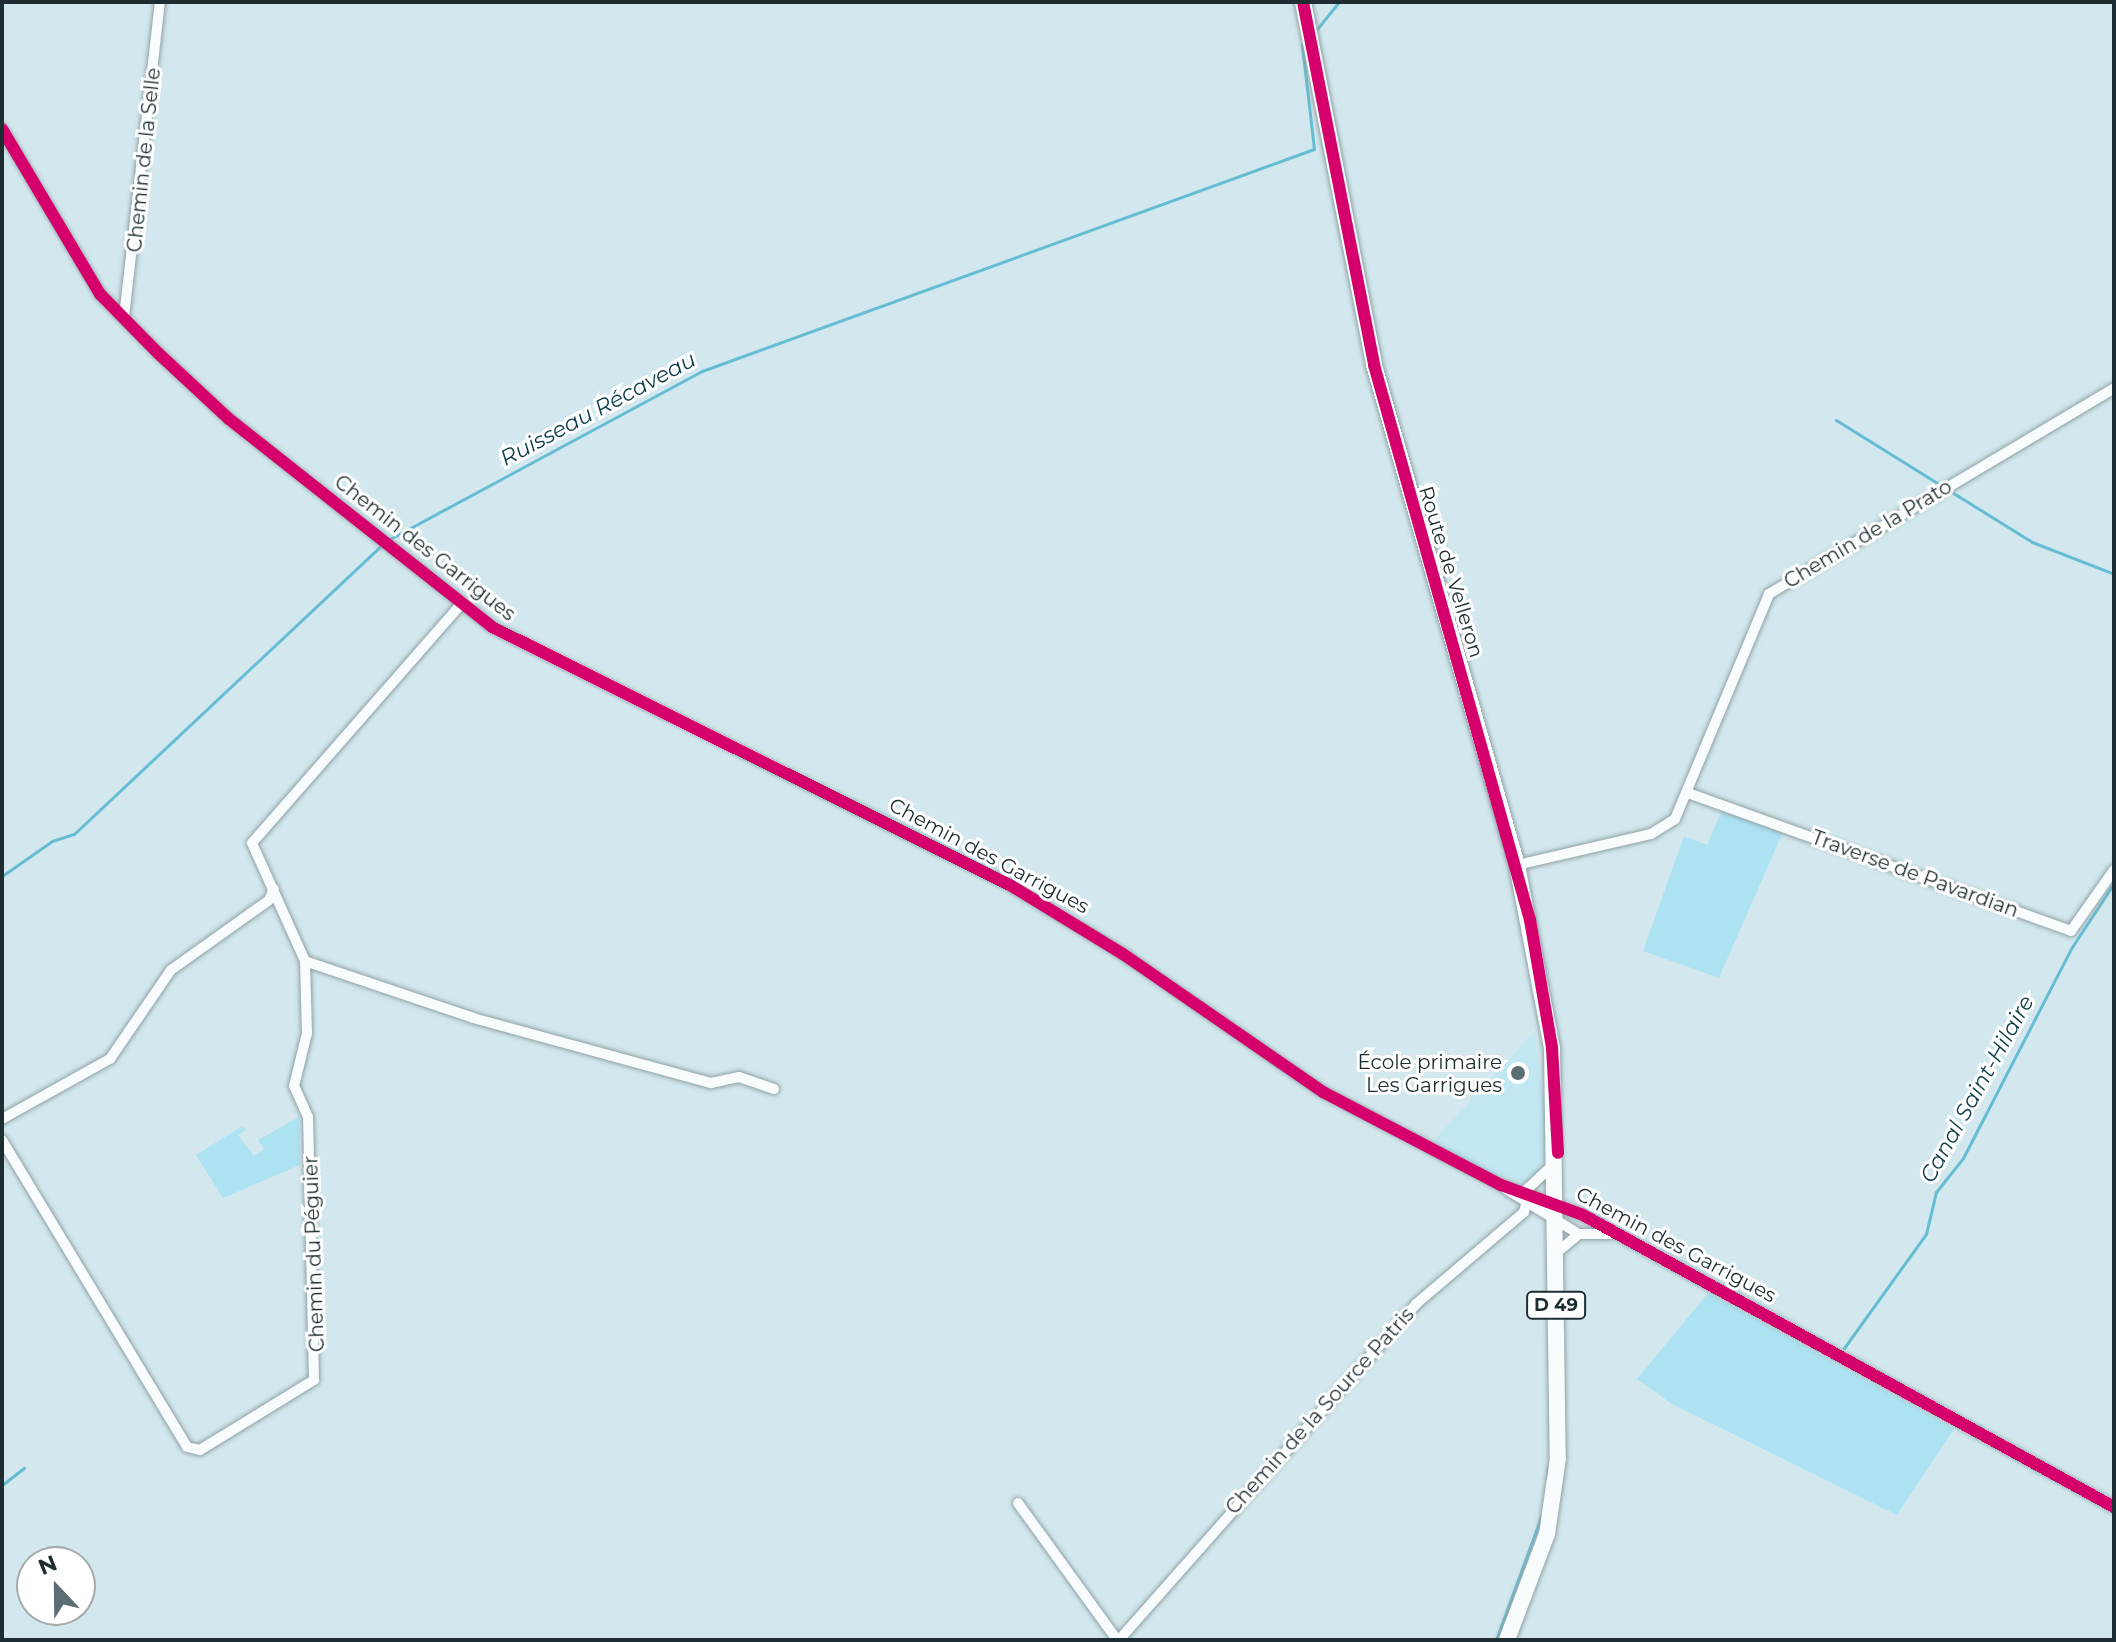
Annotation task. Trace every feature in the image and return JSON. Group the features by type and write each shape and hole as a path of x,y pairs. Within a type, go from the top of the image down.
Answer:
{"main road":[{"name":"Route de Velleron","path":"1303,2 1391,436 1517,865 1549,1023 1558,1153"},
{"name":"D 49","path":"1507,1640 1539,1561 1554,1495 1558,1153"}],"street":[{"name":"Chemin de la Selle","path":"124,317 160,2"},
{"name":"Chemin des Garrigues","path":"2,129 100,294 229,419 460,605 514,641 1010,885 1123,954 1323,1092 1501,1185 1527,1197 1557,1205 1616,1235 2114,1507"},
{"name":"Chemin de la Prato","path":"1517,865 1651,834 1675,819 1769,594 2114,388"},
{"name":"Chemin du Péguier","path":"2,1140 183,1442 200,1450 318,1375 308,1117 294,1086 307,1033 305,961 274,889 255,855 256,836 460,605"},
{"name":"Traverse de Pavardian","path":"1688,793 2071,931 2114,870"},
{"path":"2,1119 110,1059 171,970 269,900 274,889"},
{"path":"305,961 473,1018 711,1083 739,1077 774,1089"},
{"path":"1527,1197 1542,1181 1558,1153"},
{"name":"Chemin des Garrigues","path":"1527,1197 1556,1223 1579,1234 1616,1235"},
{"name":"Chemin de la Source Patris","path":"1118,1640 1416,1304 1527,1197"},
{"name":"Chemin des Garrigues","path":"1555,1254 1579,1234"},
{"path":"1018,1503 1118,1640"}],"shaded area":[{"path":"1722,810 1783,832 1719,978 1643,951 1684,836 1707,845"},
{"name":"École primaire Les Garrigues","path":"1534,1032 1550,1146 1536,1178 1524,1183 1490,1173 1433,1141"},
{"path":"299,1117 300,1165 223,1198 196,1155 241,1127 247,1129 238,1135 254,1156 264,1149 258,1140"},
{"path":"1708,1293 1954,1429 1897,1515 1672,1404 1637,1379"}],"waterway":[{"path":"1317,29 1339,2"},
{"name":"Ruisseau Récaveau","path":"388,540 702,371 1314,149 1302,45"},
{"path":"1836,420 2032,542 2114,574"},
{"name":"Ruisseau Récaveau","path":"2,876 52,841 74,834 382,545"},
{"name":"Canal Saint-Hilaire","path":"1844,1348 1926,1234 1936,1192 1963,1158 2072,947 2114,883"},
{"path":"1547,1479 1548,1467"},
{"path":"2,1485 24,1468"},
{"path":"1496,1640 1542,1514"}],"cycle path":[{"path":"1303,2 1374,365 1530,920 1552,1048 1558,1153"},
{"path":"2,129 100,294 158,353 229,419 492,627 1010,885 1123,954 1323,1092 1501,1185 1583,1215 2114,1507"}],"place":[{"name":"École primaire Les Garrigues","path":"1518,1073"}]}
